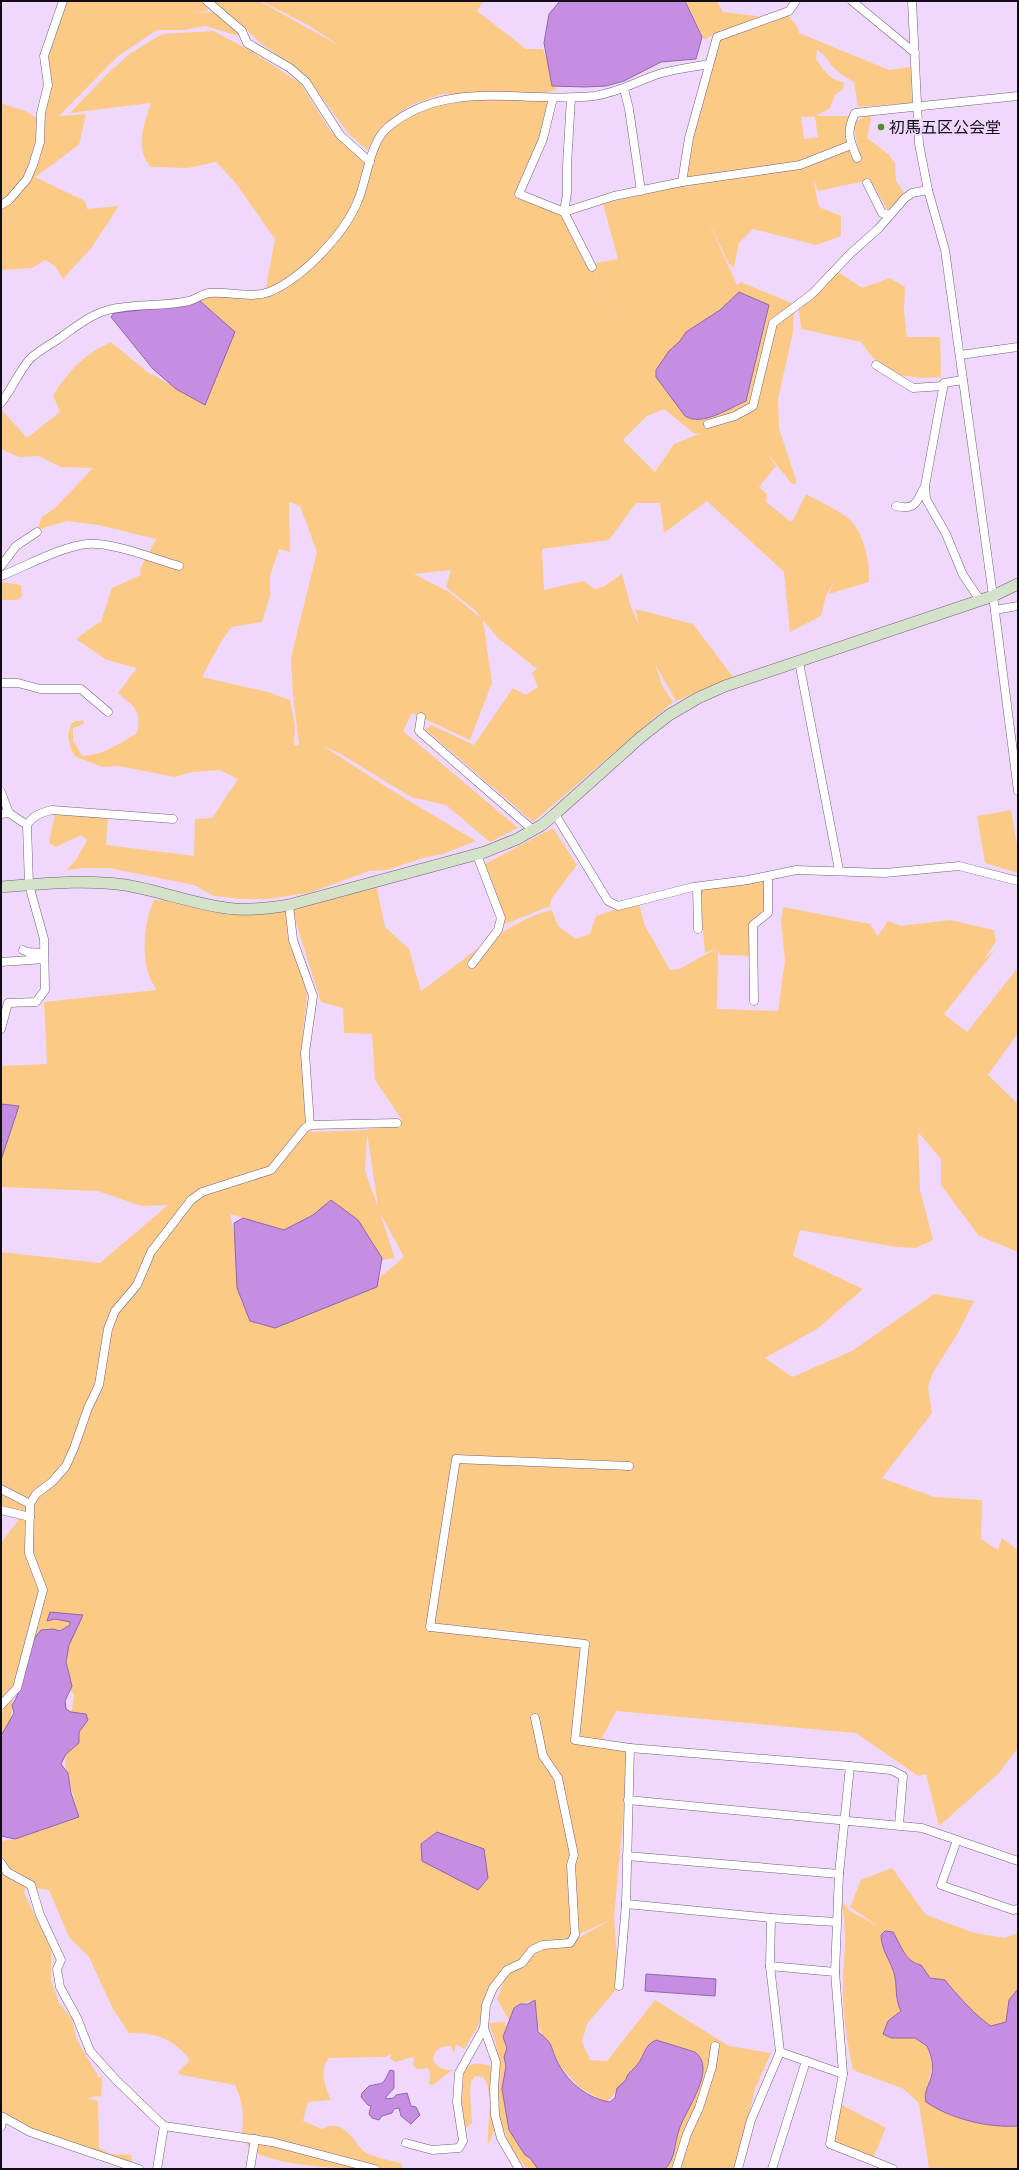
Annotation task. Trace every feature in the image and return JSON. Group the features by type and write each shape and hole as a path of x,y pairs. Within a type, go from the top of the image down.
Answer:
{"street":[{"path":"1,205 9,200 27,179 40,142 41,113 48,85 44,56 63,1"},
{"path":"207,1 242,31 247,43 290,68 306,82 340,135 370,162"},
{"path":"682,182 689,138 708,64 717,37 789,11 796,1"},
{"path":"852,1 914,53"},
{"path":"912,1 919,144 928,190 945,250 994,596 1018,791"},
{"path":"1,403 12,390 30,359 94,316 107,310 127,306 190,301 205,294 219,292 258,294 269,292 291,279 337,236 351,216 360,198 370,162 385,129 404,115 429,103 450,98 476,95 553,98 571,98 596,95 624,89 661,73 708,64"},
{"path":"624,89 629,110 641,191"},
{"path":"857,158 849,139 850,124 855,113 1018,96"},
{"path":"553,98 543,139 519,194 564,212 614,196 682,182 800,165 851,145"},
{"path":"571,98 566,165 567,192 564,212 592,267"},
{"path":"867,183 882,214 890,215"},
{"path":"708,424 735,416 753,406 773,323 812,294 912,193 928,190"},
{"path":"960,355 1018,347"},
{"path":"876,365 913,388 943,386"},
{"path":"963,380 944,383 943,386 925,486 926,499 946,534 963,575 980,600"},
{"path":"896,506 907,509 914,506 925,486"},
{"path":"1,566 16,546 37,532"},
{"path":"1,576 74,546 88,544 107,546 180,566"},
{"path":"1,887 99,882 133,887 234,909 263,909 289,905 477,855 517,839 533,830 555,814 641,737 669,715 698,698 725,686 994,596 1018,584"},
{"path":"995,610 1018,606"},
{"path":"799,662 840,870"},
{"path":"1,683 18,683 40,689 81,690 108,712"},
{"path":"421,717 419,731 533,830"},
{"path":"1,792 5,813 27,825"},
{"path":"1,1029 8,1003 36,1002 45,990 44,939 29,885 27,825 37,814 52,810 173,819"},
{"path":"555,814 608,901 618,906 697,887 796,870 840,870 885,873 960,866 1018,881"},
{"path":"472,964 498,930 501,918 477,855"},
{"path":"754,1001 753,925 768,913 768,876"},
{"path":"697,887 698,929"},
{"path":"289,905 294,940 312,996 305,1053 310,1125"},
{"path":"23,950 44,956"},
{"path":"1,962 44,956"},
{"path":"1,1705 17,1688 43,1590 30,1553 30,1504 36,1494 52,1482 66,1466 99,1385 110,1323 115,1311 137,1285 151,1252 164,1233 191,1200 202,1192 271,1170 305,1128 310,1125 397,1123"},
{"path":"629,1466 456,1459 430,1627 585,1644 575,1740 630,1748 891,1770 903,1776 899,1825"},
{"path":"1,1489 30,1504"},
{"path":"1,1510 30,1517"},
{"path":"406,2143 432,2150 458,2148 463,2141 458,2102 459,2073 484,2028 486,2005 493,1988 507,1970 522,1963 532,1950 543,1945 570,1943 575,1935 571,1865 574,1855 558,1778 543,1756 536,1718"},
{"path":"619,1986 626,1904 630,1748"},
{"path":"850,1766 839,1874 836,1922 835,1972 843,2074 830,2144 893,2169"},
{"path":"628,1800 922,1828 1018,1861"},
{"path":"957,1840 941,1885 1013,1910 1018,1909"},
{"path":"627,1856 839,1874"},
{"path":"1,1863 7,1872 30,1885 40,1915 61,1960 57,1969 60,1987 77,2018 90,2051 116,2080 164,2126 255,2139 375,2169"},
{"path":"626,1904 771,1918 836,1922"},
{"path":"738,2169 751,2120 780,2052 770,1966 771,1918"},
{"path":"770,1966 835,1972"},
{"path":"484,2028 496,2062 494,2089 495,2115 501,2138 511,2156 521,2169"},
{"path":"676,2169 687,2134 700,2108 712,2067 715,2046"},
{"path":"780,2052 843,2074"},
{"path":"772,2169 806,2061"},
{"path":"1,2128 2,2116 30,2132 139,2169"},
{"path":"157,2169 164,2126"},
{"path":"250,2169 255,2139"}],"shaded area":[{"path":"65,1 206,1 208,11 194,13 215,12 237,31 239,36 205,26 185,30 157,30 118,56 59,116 86,114 79,145 35,177 85,201 87,209 119,206 92,247 63,279 55,266 45,260 32,268 1,270 1,103 25,111 38,119 49,118 41,117 48,85 44,56"},
{"path":"207,1 259,1 340,46 308,25 261,1 484,1 477,11 526,49 543,49 557,90 523,97 550,101 538,144 514,197 561,214 568,230 591,264 618,259 603,204 682,185 693,188 682,182 717,37 787,14 797,26 799,33 889,70 911,67 912,106 895,104 858,107 854,82 837,71 825,56 817,50 816,59 825,71 831,77 844,82 843,89 835,95 830,108 816,116 849,116 855,146 859,153 853,123 872,113 867,138 888,154 895,163 896,181 904,193 888,210 870,180 818,191 813,179 819,207 841,216 841,236 816,245 753,229 739,243 734,268 729,264 706,216 737,285 741,282 794,304 793,332 778,399 779,428 797,483 792,484 764,449 776,466 759,487 767,494 766,502 790,521 793,520 806,494 849,519 857,529 864,543 868,559 869,582 829,594 834,581 826,596 821,616 790,632 784,572 707,501 664,533 660,503 636,503 609,540 542,549 544,590 584,581 594,589 603,587 622,574 631,607 639,625 635,609 693,624 733,677 676,701 655,664 662,685 673,702 533,822 425,729 431,725 474,745 513,688 526,695 538,687 532,673 541,664 536,668 498,638 483,620 492,683 470,740 412,713 403,731 518,828 490,842 446,805 411,797 339,753 323,746 388,788 476,841 443,854 423,858 387,870 369,871 309,893 267,899 242,899 214,896 194,885 109,868 67,870 76,860 87,840 81,835 56,847 49,843 55,813 108,814 106,845 194,856 195,819 212,818 238,779 220,770 192,772 175,777 118,766 102,767 76,757 71,750 68,736 71,724 76,721 84,721 84,724 73,728 73,740 82,756 97,754 117,745 137,733 137,713 132,705 118,693 137,668 107,660 76,639 101,621 112,588 141,575 140,569 156,539 98,525 67,521 37,530 42,517 55,508 93,468 61,467 39,456 19,457 1,449 1,409 27,438 60,412 53,395 71,371 93,352 111,342 151,375 152,374 205,405 235,332 200,301 219,292 265,292 275,239 235,182 216,162 188,168 151,167 143,152 142,136 151,103 70,113 109,72 131,53 162,34 213,31 253,52 301,84 331,132 369,162 385,129 450,97 473,95 442,94 409,106 382,126 367,150 349,134 305,75 259,42 238,21","holes":["801,117 815,117 818,137 804,139","664,409 695,434 701,433 674,444 655,472 623,440 647,416","289,502 300,506 317,552 291,658 293,695 299,744 294,746 295,726 290,700 268,692 202,677 222,640 232,627 262,622 270,596 270,576 279,549 290,552","451,570 446,587 476,611 481,618 449,592 414,574"]},
{"path":"560,1 685,1 702,37 696,59 661,62 624,81 606,86 552,86 544,43 549,14"},
{"path":"686,1 717,1 723,12 757,16 761,18 714,34 704,40"},
{"path":"835,270 862,288 890,278 905,287 904,311 907,337 940,337 941,377 922,378 898,375 873,358 861,342 801,329 799,310"},
{"path":"739,292 769,305 746,401 707,418 692,419 685,416 656,377 656,370 669,351 680,341 686,332 720,310"},
{"path":"200,301 235,332 205,405 176,389 153,369 111,317 114,313 167,307"},
{"path":"1,582 21,585 22,596 17,600 1,600"},
{"path":"1011,810 1018,850 1018,873 985,863 977,816"},
{"path":"553,828 577,865 552,898 550,906 503,925 483,865"},
{"path":"768,876 768,913 752,923 752,956 720,955 718,950 717,1009 778,1011 785,961 781,920 783,907 870,924 878,936 888,921 901,926 950,920 994,930 996,941 984,959 995,950 944,1014 967,1032 1016,970 1018,973 1018,1033 988,1075 1018,1104 1018,1252 979,1236 941,1185 941,1159 918,1132 920,1190 933,1240 916,1248 896,1247 800,1230 793,1256 863,1289 817,1329 765,1358 792,1377 852,1351 934,1294 974,1301 958,1333 933,1372 928,1387 932,1413 882,1478 934,1497 982,1500 981,1539 998,1550 1002,1538 1018,1550 1018,1748 998,1774 939,1826 926,1774 918,1776 856,1733 616,1711 602,1738 629,1754 614,1918 619,1986 587,2024 582,2042 590,2060 607,2061 655,2000 729,2046 771,2053 755,2089 736,2169 658,2169 652,2052 606,2103 579,2087 559,2065 536,2023 535,2000 520,2004 509,2020 497,1999 504,1982 488,2001 477,2028 464,2049 456,2044 454,2053 451,2046 444,2046 438,2049 435,2053 434,2062 438,2066 443,2069 452,2070 433,2085 429,2084 430,2075 428,2068 417,2069 413,2066 414,2059 412,2057 396,2062 390,2059 391,2054 385,2057 329,2058 326,2063 324,2068 324,2079 331,2100 308,2102 303,2121 322,2129 329,2126 341,2128 368,2154 401,2163 403,2169 326,2167 285,2162 267,2157 253,2151 241,2137 243,2124 242,2111 240,2098 235,2085 181,2075 178,2072 190,2060 177,2046 164,2038 148,2034 129,2033 112,2007 89,1957 69,1937 49,1890 32,1888 1,1860 1,1841 15,1839 79,1817 65,1764 74,1695 64,1681 64,1666 13,1694 10,1726 1,1743 1,1543 22,1515 1,1510 1,1252 100,1263 168,1205 141,1206 98,1191 1,1187 1,1066 47,1064 44,1002 156,990 148,973 145,955 146,927 154,900 286,908 307,995 301,1052 311,1132 367,1130 402,1120 375,1080 372,1034 344,1033 343,1008 321,1002 291,907 376,884 385,927 409,949 421,991 484,944 518,923 535,915 552,910 558,926 576,939 590,934 596,916 639,902 644,924 670,970 679,969 718,948 705,953 699,886","holes":["367,1133 378,1206 378,1207 365,1171","380,1213 404,1257 378,1279 238,1253 230,1214 284,1230 377,1261 395,1258","610,1920 570,1943 555,1945"]},
{"path":"1,1104 19,1106 1,1160"},
{"path":"331,1200 358,1220 382,1258 377,1287 275,1328 250,1321 237,1288 234,1223 243,1218 284,1230 313,1215"},
{"path":"50,1612 83,1615 69,1645 66,1662 72,1686 65,1701 66,1709 71,1712 86,1714 88,1720 79,1732 79,1743 66,1754 61,1764 68,1773 71,1793 79,1817 15,1839 1,1836 1,1736 14,1713 12,1705 19,1691 23,1662 32,1642 41,1630 54,1629 60,1631 70,1625 70,1622 55,1619 47,1621"},
{"path":"437,1832 484,1849 488,1878 478,1890 422,1861 421,1844"},
{"path":"1,1864 11,1880 26,1886 24,1893 51,1949 51,1980 59,2003 72,2019 76,2038 99,2078 102,2076 101,2097 94,2096 87,2100 91,2099 98,2101 99,2148 110,2154 132,2155 131,2166 51,2139 48,2133 48,2138 1,2116"},
{"path":"892,1868 926,1915 975,1933 1005,1938 1018,1933 1018,2015 985,2033 943,1987 913,1963 885,1930 881,1943 895,1976 897,2004 901,2011 888,2021 883,2034 891,2038 915,2038 927,2046 932,2064 929,2082 1018,2125 1018,2169 929,2169 919,2103 904,2089 853,2070 847,2039 844,2009 843,1988 845,1933 843,1911 840,1900 850,1911 878,1926 850,1907 861,1880"},
{"path":"885,1931 893,1932 907,1957 921,1965 930,1978 945,1980 980,2018 991,2026 1006,2022 1009,2000 1018,1989 1018,2126 982,2124 958,2118 926,2102 925,2095 933,2070 931,2056 927,2046 915,2038 891,2038 883,2034 888,2021 901,2011 897,1999 894,1972 881,1941 881,1935"},
{"path":"646,1974 716,1979 715,1996 645,1991"},
{"path":"535,2000 538,2032 550,2043 563,2072 581,2090 595,2098 610,2102 615,2098 617,2088 626,2080 629,2074 640,2062 646,2048 656,2040 695,2052 701,2059 703,2069 702,2079 677,2135 674,2151 669,2165 665,2169 538,2169 530,2158 525,2155 509,2130 502,2089 506,2066 504,2057 507,2048 503,2037 514,2008 520,2004 528,2004"},
{"path":"505,2022 533,2159 538,2169 528,2169 520,2161 510,2147 505,2131 495,2129 488,2145 490,2101 487,2084 483,2077 475,2076 471,2082 470,2091 472,2123 466,2128 463,2117 462,2103 464,2068 477,2063 485,2064 498,2069 496,2043 489,2023"},
{"path":"390,2070 394,2071 394,2088 386,2099 394,2098 396,2095 407,2093 411,2106 416,2107 420,2115 411,2124 401,2116 399,2108 394,2109 392,2113 382,2116 379,2120 372,2118 369,2114 371,2106 368,2105 361,2097 362,2093 369,2086 381,2083 386,2079"},
{"path":"840,2104 886,2128 872,2160 830,2142"}],"place":[{"name":"初馬五区公会堂","path":"881,127"}]}
